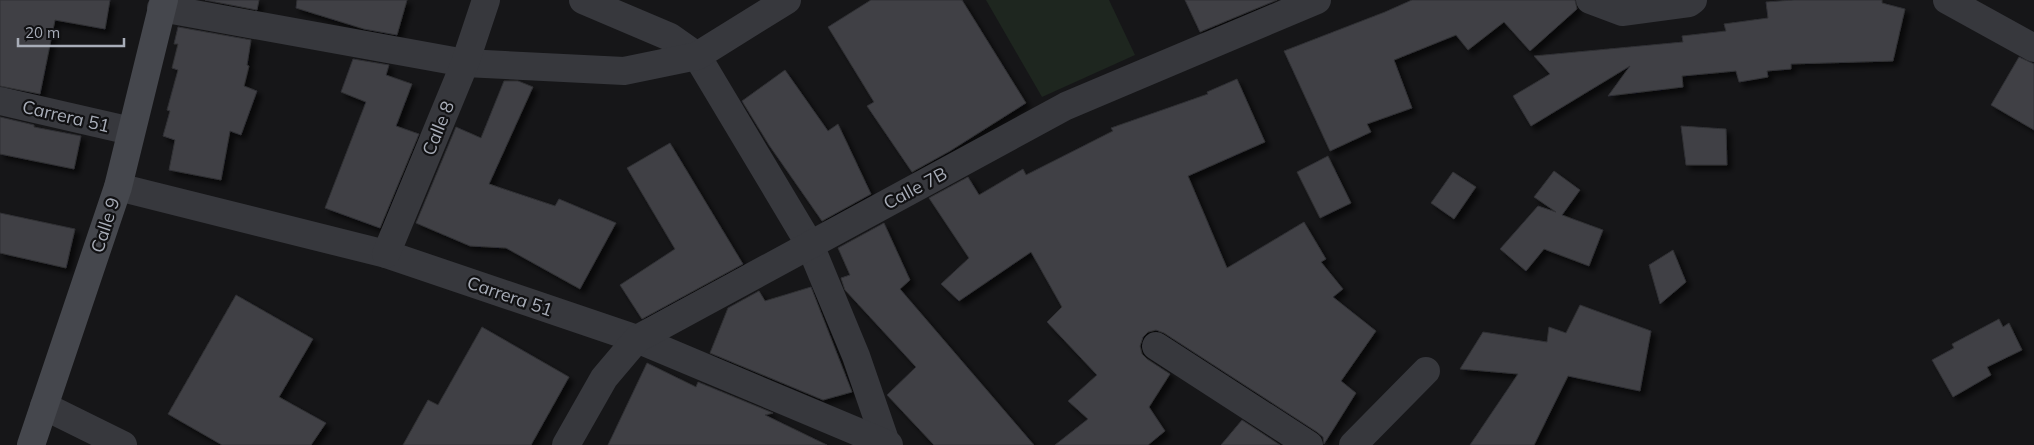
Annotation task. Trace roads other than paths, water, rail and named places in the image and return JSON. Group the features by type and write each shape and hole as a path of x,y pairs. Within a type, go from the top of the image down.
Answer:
{"street":[{"name":"Calle 8","path":"386,254 465,62 486,0"},
{"path":"583,0 670,37 697,56 810,245 856,356 886,444"},
{"path":"162,4 465,62 624,71 697,56 787,0"},
{"name":"Calle 7B","path":"566,445 604,378 637,339 1066,106 1317,0"},
{"path":"1590,0 1622,12 1689,3 1693,0"},
{"path":"1948,0 2034,48"},
{"name":"Calle 9","path":"30,445 118,187 162,4"},
{"name":"Carrera 51","path":"0,101 132,131"},
{"name":"Carrera 51","path":"118,187 386,254 637,339 886,444"},
{"path":"1156,346 1309,445"},
{"path":"1353,445 1426,371"},
{"path":"44,406 123,445"}]}
